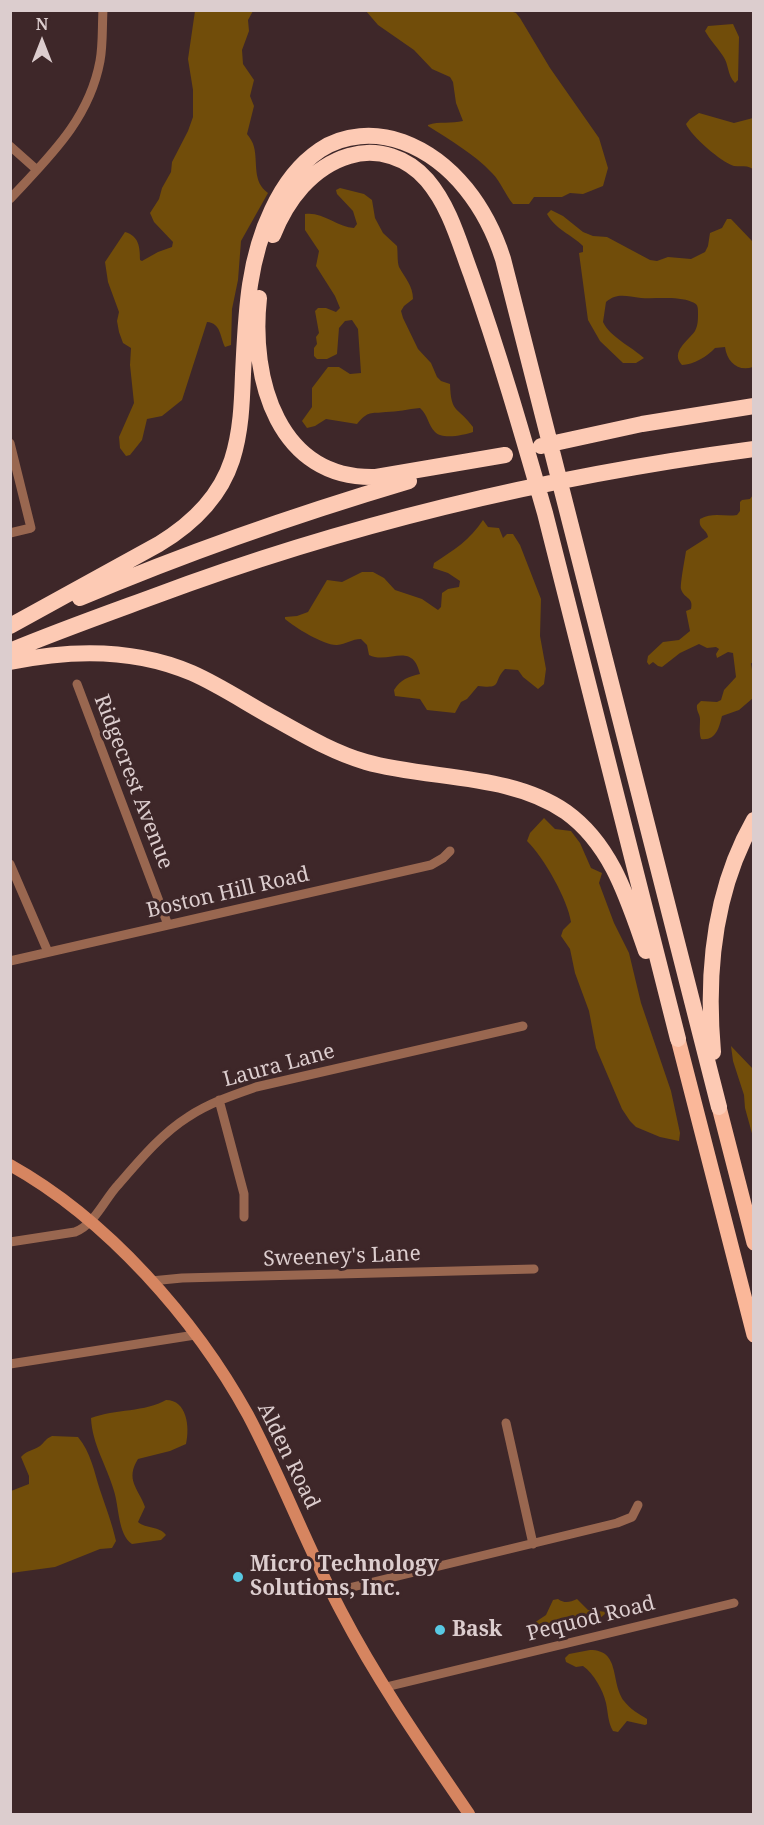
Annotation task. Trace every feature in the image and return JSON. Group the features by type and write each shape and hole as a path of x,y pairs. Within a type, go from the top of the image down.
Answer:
{"highway":[{"path":"10,626 171,537 191,522 214,495 227,473 237,440 248,294 253,263 262,232 277,199 295,172 313,155 342,140 361,136 382,137 413,146 443,166 462,183 476,202 494,232 503,259 753,1243"},
{"path":"505,455 399,474 358,477 323,467 303,454 287,436 274,414 262,373 257,332 258,305 265,264 276,228 292,199 317,173 345,157 375,153 403,160 432,186 453,226 490,326 545,513 753,1335"},
{"path":"10,626 244,534 365,494 505,455 596,433 753,406"},
{"path":"10,651 207,576 400,519 553,483 753,449"},
{"path":"10,662 51,654 87,652 124,654 152,660 206,680 312,739 351,757 396,769 519,790 556,806 576,820 594,838 615,870 678,1039"},
{"path":"719,1107 711,1018 714,945 732,866 753,820"}],"main road":[{"name":"Alden Road","path":"10,1165 32,1178 90,1221 180,1313 223,1373 248,1415 275,1469 332,1592 386,1687 469,1815"}],"street":[{"path":"10,199 68,135 87,103 100,60 103,10"},
{"path":"10,146 37,170"},
{"path":"10,443 31,528 10,533"},
{"name":"Ridgecrest Avenue","path":"77,684 168,925"},
{"name":"Boston Hill Road","path":"10,961 431,865 450,851"},
{"path":"10,864 48,952"},
{"name":"Laura Lane","path":"90,1221 110,1193 167,1133 186,1118 219,1100 256,1087 524,1026"},
{"path":"219,1100 244,1194 244,1217"},
{"path":"10,1242 75,1232 85,1228 90,1221"},
{"name":"Sweeney's Lane","path":"151,1281 182,1278 534,1269"},
{"path":"10,1364 195,1335"},
{"path":"506,1423 533,1544"},
{"path":"332,1592 622,1522 632,1517 638,1505"},
{"name":"Pequod Road","path":"386,1687 734,1603"}],"shaded area":[{"path":"195,11 253,11 248,20 249,31 242,50 243,64 254,80 250,96 254,106 247,134 254,147 258,178 263,189 268,193 241,241 238,280 232,309 231,345 225,347 218,328 207,322 182,400 162,416 147,419 142,440 130,455 126,456 120,448 119,437 134,403 130,365 131,348 123,343 119,332 117,321 119,312 108,282 105,262 125,232 136,239 142,261 172,247 173,242 154,222 150,213 159,199 171,172 172,162 193,117 193,90 188,59"},
{"path":"366,11 510,11 516,13 520,18 550,68 599,138 608,168 603,186 583,194 534,197 529,204 513,204 485,166 428,126 463,121 450,77 432,69 414,50 378,25"},
{"path":"733,24 739,37 738,80 735,83 725,59 705,31 708,26"},
{"path":"699,113 734,123 753,118 753,169 728,164 700,142 686,124"},
{"path":"340,188 364,194 372,200 375,218 383,233 397,246 399,267 412,290 413,299 401,311 403,318 418,349 431,363 437,377 450,384 454,406 468,420 473,427 473,432 453,436 438,434 420,408 370,414 364,416 357,424 326,419 307,428 302,421 312,407 312,388 328,367 339,367 350,374 361,373 358,329 352,320 345,321 339,328 337,354 327,359 317,359 314,356 316,337 319,333 315,311 318,308 326,308 336,312 340,308 316,266 319,251 305,230 305,214 317,215 354,228 357,224 353,211 337,194 336,190"},
{"path":"551,210 563,216 583,232 593,236 607,237 650,260 657,261 668,257 691,259 705,252 710,233 722,228 727,219 731,219 753,242 753,367 738,367 728,357 725,347 715,348 700,360 682,365 678,356 679,351 696,329 697,305 680,299 623,296 606,302 603,322 616,337 644,358 636,363 623,363 600,341 588,320 579,253 583,252 583,246 551,219 547,214"},
{"path":"753,495 754,664 751,663 753,698 739,710 722,716 713,736 701,739 697,705 701,701 721,700 724,690 736,677 733,653 728,652 717,658 716,654 719,649 707,648 699,644 680,653 662,667 653,662 649,665 648,656 663,642 679,640 690,631 686,611 691,609 692,605 682,592 681,582 686,551 708,537 700,525 700,519 714,515 737,515 740,511 740,502 750,499"},
{"path":"483,520 488,527 499,528 503,538 507,534 513,534 520,545 541,599 540,636 546,669 544,684 538,689 518,670 505,669 495,685 478,686 467,699 461,702 455,713 427,710 420,699 395,696 394,690 399,683 408,677 420,674 411,658 399,655 377,657 369,655 367,645 361,639 337,645 325,642 302,631 285,619 285,617 308,612 327,580 342,582 362,572 373,572 384,578 395,590 422,599 438,610 441,607 442,593 459,587 460,581 448,573 433,568 434,563 467,539"},
{"path":"544,818 555,829 571,831 580,843 591,868 602,873 599,883 614,923 629,953 641,1003 671,1091 680,1133 679,1141 660,1137 636,1127 630,1121 622,1109 596,1048 589,1011 575,973 570,949 561,936 563,930 571,922 569,913 554,879 527,841 530,833"},
{"path":"731,1046 753,1069 753,1137 744,1095 733,1061"},
{"path":"166,1400 179,1404 183,1409 188,1430 186,1444 170,1451 138,1459 134,1466 133,1478 145,1507 138,1522 160,1530 166,1535 161,1540 132,1544 127,1540 121,1527 114,1491 97,1446 91,1418 149,1407"},
{"path":"52,1436 78,1437 86,1449 116,1541 112,1548 100,1549 55,1567 11,1573 11,1491 29,1484 29,1476 21,1457"},
{"path":"577,1599 588,1610 607,1612 592,1624 579,1625 565,1622 556,1631 532,1631 531,1625 546,1615 553,1600 568,1602"},
{"path":"590,1650 600,1651 611,1661 624,1701 647,1719 647,1724 627,1721 618,1732 613,1731 605,1698 594,1678 583,1666 576,1667 566,1662 565,1658 569,1654"}],"place":[{"name":"Micro Technology Solutions, Inc.","path":"238,1577"},
{"name":"Bask","path":"440,1630"}]}
